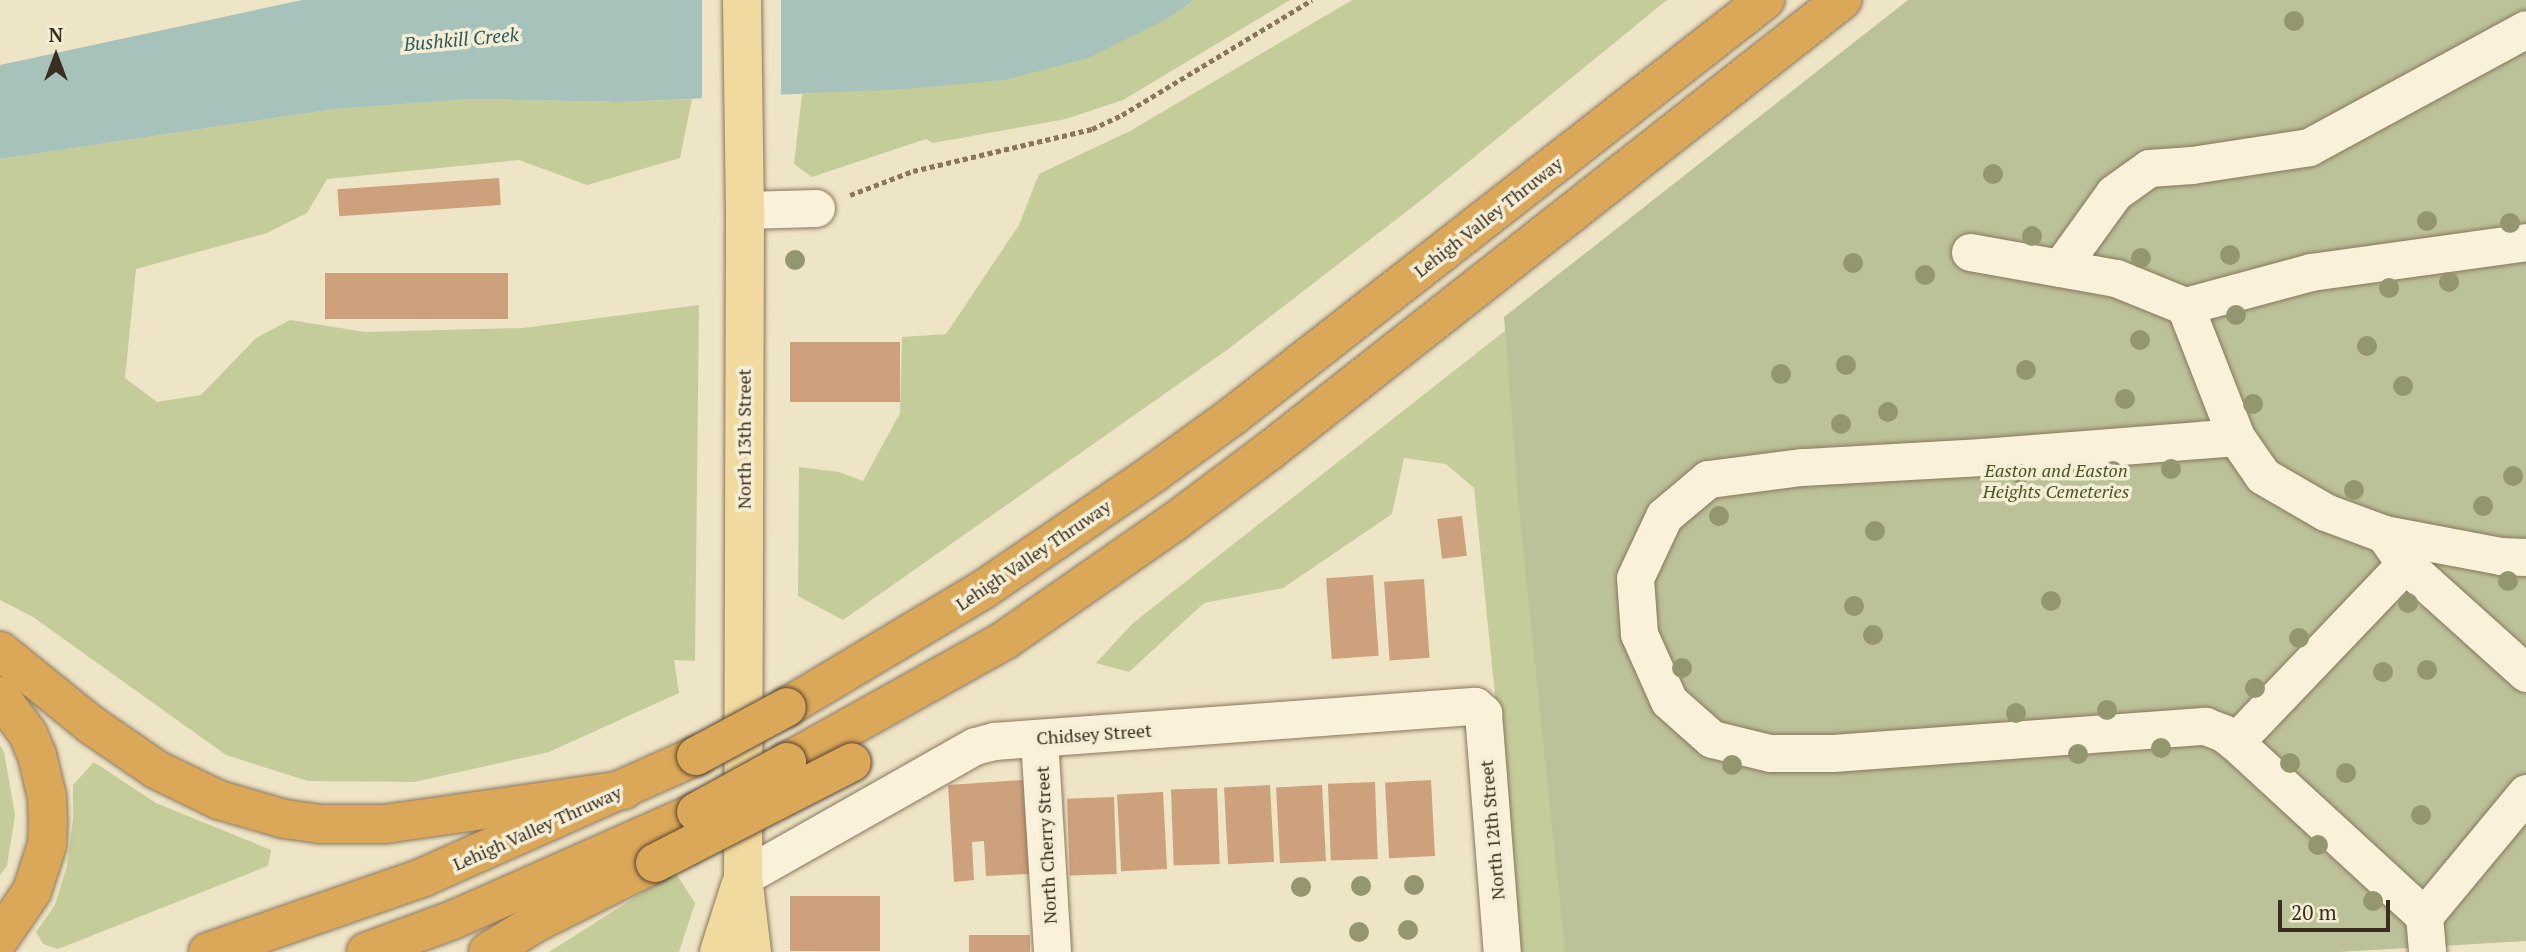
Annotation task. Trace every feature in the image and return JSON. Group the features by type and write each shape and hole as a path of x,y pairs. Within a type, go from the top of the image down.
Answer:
{"highway":[{"name":"Lehigh Valley Thruway","path":"208,952 424,877 624,790 696,756 787,707 984,589 1154,473 1256,398 1765,0"},
{"path":"366,952 455,919 696,812 1006,639 1247,468 1842,0"},
{"path":"0,651 90,724 157,770 219,800 285,818 319,824 385,824 624,790"},
{"path":"0,696 28,734 37,755 44,775 48,820 47,845 32,891 0,938"},
{"path":"488,952 537,922 852,762 883,710"}],"main road":[{"name":"North 13th Street","path":"742,0 745,209 743,877 752,952"},
{"name":"North 13th Street","path":"719,952 743,877"}],"street":[{"path":"2060,268 2115,193 2149,168 2192,165 2309,147 2526,29"},
{"path":"745,209 816,208"},
{"path":"1970,252 2116,278 2185,306 2311,272 2526,242"},
{"path":"2185,306 2236,437 2263,475 2325,512 2384,534 2500,556 2526,557"},
{"path":"2236,437 1982,457 1801,467 1708,479 1664,516 1635,578 1639,634 1669,701 1712,739 1770,753 1833,753 2204,726 2223,733 2424,916 2427,952"},
{"path":"2384,534 2405,564 2526,673"},
{"path":"2235,742 2405,564"},
{"name":"Chidsey Street","path":"743,877 975,746 994,741 1480,708"},
{"name":"North 12th Street","path":"1480,708 1502,952"},
{"name":"North Cherry Street","path":"1039,738 1052,952"},
{"path":"2424,916 2526,793"}],"path":[{"path":"816,208 913,171 1092,130 1122,115 1312,0"}],"green space":[{"path":"1194,0 1290,0 1123,100 1066,119 933,143 926,139 812,177 794,164 802,94 1005,80 1167,19"},
{"path":"1352,0 1667,0 1424,198 1227,350 843,620 798,596 799,467 839,472 863,481 900,413 902,337 946,334 1019,225 1039,174 1130,131"},
{"name":"Easton and Easton Heights Cemeteries","path":"1908,0 2526,0 2526,941 2339,952 1565,952 1519,509 1504,317"},
{"path":"1809,92 1699,952 1521,952 1474,488 1446,464 1404,458 1392,514 1283,588 1204,603 1129,672 1096,663 1133,623"},
{"path":"470,99 622,102 692,99 680,158 587,185 519,160 327,179 307,213 267,233 136,269 125,378 157,402 201,395 256,338 290,320 365,332 523,328 699,305 695,661 674,660 679,693 549,752 414,782 308,781 226,755 33,617 0,600 0,159 335,109"},
{"path":"0,745 4,752 15,815 7,866 0,875"},
{"path":"94,762 156,803 271,850 268,866 58,949 43,944 36,932 55,905 67,866 73,820 73,785"},
{"path":"675,872 695,903 679,952 549,952"}],"water":[{"name":"Bushkill Creek","path":"302,0 1194,0 1167,19 1088,58 1005,80 905,89 622,102 471,99 335,109 0,159 0,65"}],"pier":[{"path":"702,0 781,0 781,102 702,102"}],"building":[{"path":"499,178 501,205 339,216 337,189"},
{"path":"325,273 508,273 508,319 325,319"},
{"path":"790,342 900,342 900,402 790,402"},
{"path":"1462,516 1467,556 1442,559 1437,519"},
{"path":"1373,575 1379,656 1332,659 1326,578"},
{"path":"1424,579 1430,658 1390,661 1384,582"},
{"path":"1023,780 1029,874 986,876 984,841 972,842 974,880 954,882 948,785"},
{"path":"1431,780 1435,856 1389,858 1385,782"},
{"path":"1375,782 1378,859 1331,861 1328,784"},
{"path":"1270,785 1274,862 1228,864 1224,787"},
{"path":"1322,785 1326,861 1280,863 1276,787"},
{"path":"1217,788 1220,864 1174,866 1171,790"},
{"path":"1163,792 1167,869 1121,871 1117,794"},
{"path":"1114,797 1117,874 1070,876 1067,799"},
{"path":"790,896 880,896 880,951 790,951"},
{"path":"969,935 1030,935 1030,952 969,952"}]}
